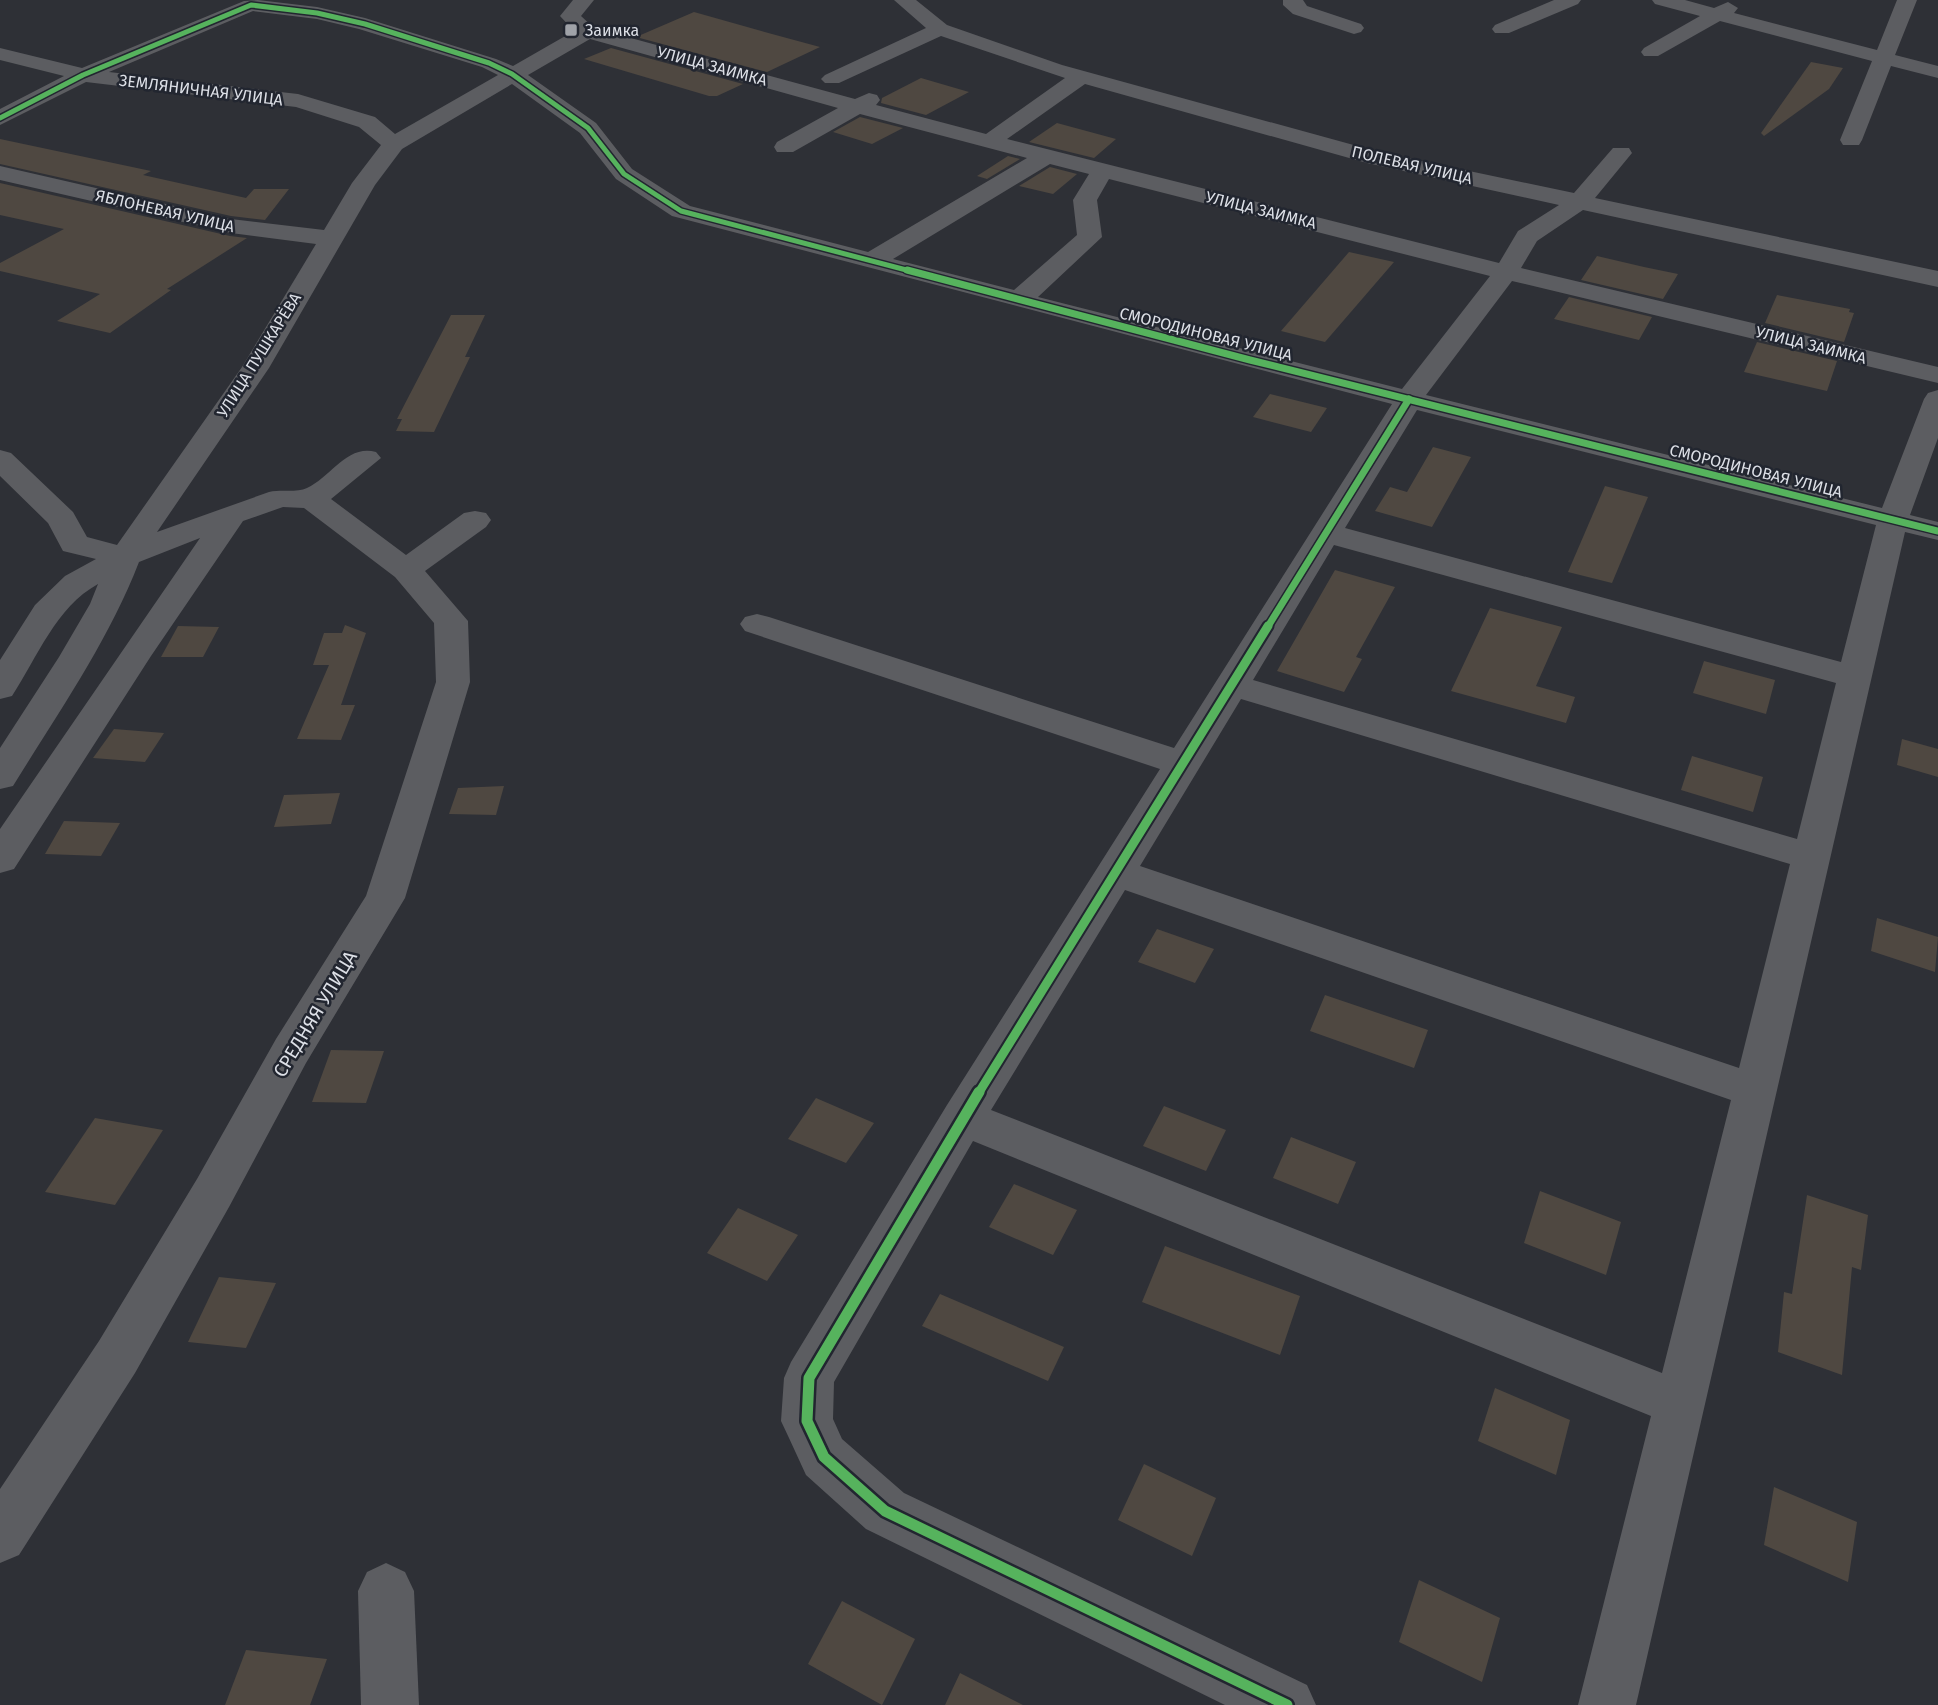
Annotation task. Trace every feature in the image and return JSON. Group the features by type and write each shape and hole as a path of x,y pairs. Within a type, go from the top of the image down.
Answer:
{"street":[{"name":"ПОЛЕВАЯ УЛИЦА","path":"904,0 940,29 1082,76 1375,158 1938,279"},
{"path":"1293,0 1293,5 1300,10 1354,28"},
{"path":"1502,29 1571,0"},
{"path":"1662,0 1938,72"},
{"path":"1651,52 1741,0"},
{"path":"1851,140 1907,0"},
{"name":"СМОРОДИНОВАЯ УЛИЦА","path":"0,118 83,75 251,5 317,13 365,24 489,63 512,74 588,128 624,174 681,211 1019,300 1938,531"},
{"path":"576,10 881,93 998,135 1082,76"},
{"name":"УЛИЦА ПУШКАРЁВА","path":"0,776 71,666 106,604 125,556 255,368 364,183 394,144 512,74 576,10"},
{"name":"УЛИЦА ЗАИМКА","path":"576,10 856,106 998,135 1046,156 1938,375"},
{"path":"832,79 940,29"},
{"name":"ЗЕМЛЯНИЧНАЯ УЛИЦА","path":"0,54 83,75 298,101 367,122 394,144"},
{"path":"785,146 881,93"},
{"path":"1287,1705 885,1511 824,1457 807,1421 808,1378 963,1118 1409,399 1506,271 1527,236 1579,202 1621,153"},
{"path":"871,261 1046,156"},
{"path":"1019,300 1090,237 1085,200 1103,170"},
{"name":"ЯБЛОНЕВАЯ УЛИЦА","path":"0,173 231,226 331,238"},
{"path":"1607,1705 1893,519 1938,398"},
{"path":"0,687 47,612 76,583 125,556 232,514 280,498 312,499 366,458"},
{"path":"0,460 62,519 74,544 125,556"},
{"name":"СРЕДНЯЯ УЛИЦА","path":"0,1535 117,1357 213,1193 291,1051 385,898 453,682 451,621 406,570 312,499"},
{"path":"0,859 232,514"},
{"path":"406,570 475,520"},
{"path":"1326,533 1855,677"},
{"path":"106,604 149,634"},
{"path":"757,624 1183,764"},
{"path":"0,687 71,666"},
{"path":"1232,685 1812,857"},
{"path":"1115,873 1756,1091"},
{"path":"963,1118 1681,1404"},
{"path":"386,1591 390,1705"}],"building":[{"path":"694,12 820,47 767,72 636,37"},
{"path":"611,48 743,84 717,96 709,96 584,59"},
{"path":"1811,62 1843,68 1829,89 1764,136 1761,133"},
{"path":"921,78 969,92 926,115 881,103 882,98"},
{"path":"860,117 903,128 872,144 833,132"},
{"path":"1057,123 1116,139 1094,158 1029,142"},
{"path":"0,139 151,171 143,175 246,198 254,189 289,189 265,220 231,216 0,164"},
{"path":"1008,156 1020,159 987,179 977,176"},
{"path":"1050,167 1077,174 1053,194 1019,186"},
{"path":"0,183 247,238 167,289 171,290 110,333 57,321 100,294 0,271 0,263 64,229 0,215"},
{"path":"1349,252 1394,262 1325,342 1281,331"},
{"path":"1597,256 1678,274 1663,299 1581,280"},
{"path":"1777,295 1850,309 1849,312 1854,313 1844,342 1765,323"},
{"path":"1569,297 1652,317 1639,340 1554,319"},
{"path":"451,315 485,315 465,357 470,357 434,432 396,431 402,419 397,419"},
{"path":"1757,342 1837,361 1827,391 1744,372"},
{"path":"1270,394 1327,408 1311,432 1253,417"},
{"path":"1433,447 1471,457 1432,527 1375,511 1390,487 1407,492"},
{"path":"1605,486 1648,497 1612,583 1568,572"},
{"path":"1335,570 1395,587 1356,657 1362,659 1344,692 1277,671"},
{"path":"1490,608 1562,627 1536,686 1575,697 1566,723 1451,691"},
{"path":"345,625 366,633 341,705 355,705 341,740 297,739 329,665 313,665 324,633 342,633"},
{"path":"178,626 219,627 203,657 161,657"},
{"path":"1704,661 1775,680 1766,714 1693,693"},
{"path":"114,729 164,733 145,762 93,758"},
{"path":"1902,739 1938,749 1938,777 1897,765"},
{"path":"1692,756 1763,777 1753,812 1681,790"},
{"path":"504,786 496,815 449,814 458,788"},
{"path":"340,793 331,824 274,827 284,795"},
{"path":"64,821 120,823 101,856 45,854"},
{"path":"1877,918 1938,937 1935,972 1871,951"},
{"path":"1157,929 1214,949 1195,983 1138,962"},
{"path":"1325,995 1428,1030 1414,1068 1310,1031"},
{"path":"331,1050 384,1051 366,1103 312,1102"},
{"path":"816,1098 874,1123 846,1163 788,1139"},
{"path":"1164,1106 1226,1130 1206,1171 1143,1146"},
{"path":"95,1118 163,1130 115,1205 45,1192"},
{"path":"1291,1137 1356,1162 1338,1204 1273,1178"},
{"path":"1014,1184 1077,1210 1053,1255 989,1227"},
{"path":"1540,1191 1621,1222 1606,1275 1524,1243"},
{"path":"1807,1195 1868,1215 1861,1270 1852,1267 1842,1375 1778,1352 1784,1292 1792,1294"},
{"path":"738,1208 798,1235 767,1281 707,1253"},
{"path":"1165,1246 1300,1296 1280,1355 1142,1302"},
{"path":"219,1277 276,1283 246,1348 188,1342"},
{"path":"940,1294 1064,1347 1048,1381 922,1326"},
{"path":"1495,1388 1570,1420 1556,1475 1478,1441"},
{"path":"1144,1464 1216,1498 1192,1556 1118,1520"},
{"path":"1774,1487 1857,1522 1848,1582 1764,1545"},
{"path":"1419,1580 1500,1618 1482,1682 1399,1642"},
{"path":"842,1601 915,1639 882,1705 808,1664"},
{"path":"246,1650 327,1659 310,1705 225,1705"},
{"path":"960,1673 1023,1705 945,1705"}],"cycle path":[{"path":"0,118 83,75 251,5 317,13 365,24 489,63 512,74 588,128 624,174 681,211 1250,360 1938,531"},
{"path":"1287,1705 885,1511 824,1457 807,1421 809,1378 963,1118 1409,399"}],"place":[{"name":"Заимка","path":"571,30"}]}
